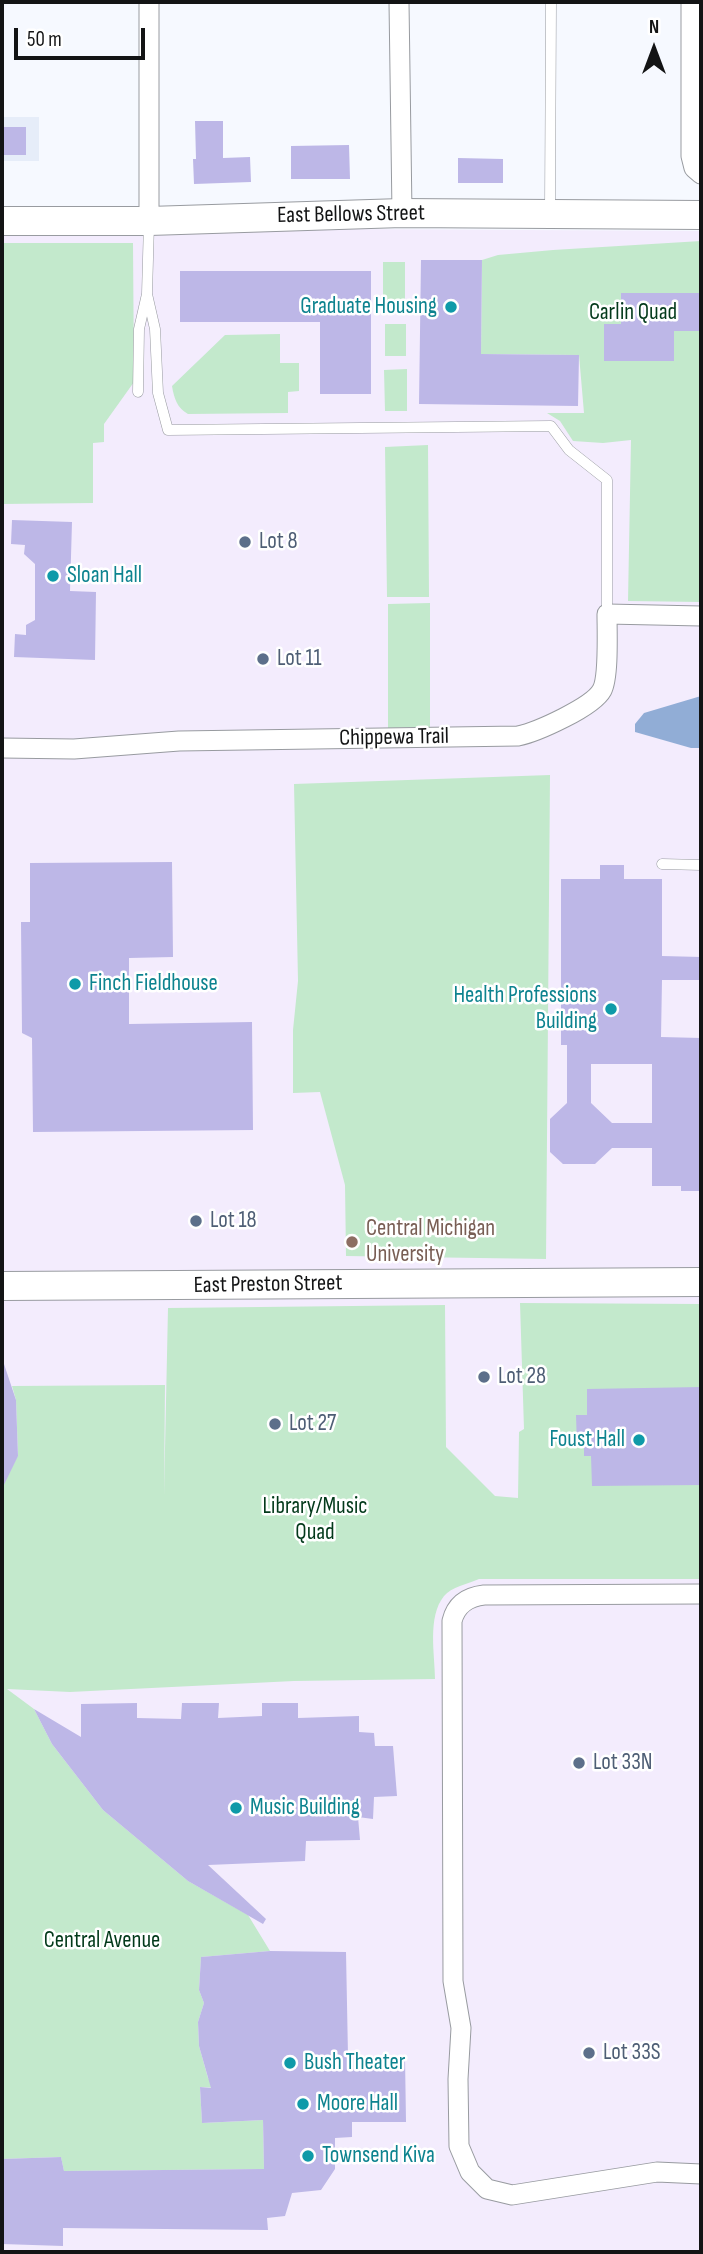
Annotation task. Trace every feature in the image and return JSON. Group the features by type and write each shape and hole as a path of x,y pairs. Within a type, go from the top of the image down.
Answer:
{"street":[{"path":"149,2 149,221"},
{"path":"399,2 402,213"},
{"path":"691,2 691,156 696,172 701,174"},
{"name":"East Bellows Street","path":"2,221 149,221 402,213 701,215"},
{"path":"607,614 701,616"},
{"name":"Chippewa Trail","path":"2,748 74,749 179,741 510,737 527,734 591,702 602,690 606,675 607,614"},
{"name":"East Preston Street","path":"2,1286 701,1282"},
{"path":"701,1594 484,1595 469,1599 455,1611 451,1643 453,1981 461,2036 458,2127 461,2154 466,2167 480,2183 497,2193 512,2195 657,2172 701,2174"}],"lane":[{"path":"550,214 551,2"},
{"path":"138,393 139,329 147,295 149,221"},
{"path":"147,295 155,329 158,393 168,430 551,426 569,450 607,480 607,614"},
{"path":"662,864 701,865"}],"shaded area":[{"path":"2,117 39,117 39,161 2,161"},
{"name":"Central Michigan University","path":"2,227 701,231 701,2252 2,2252"}],"green space":[{"name":"Carlin Quad","path":"701,241 701,602 628,601 631,440 603,443 573,441 560,421 547,413 584,413 579,355 481,354 482,260 498,255 553,250"},
{"path":"2,243 133,243 134,382 104,424 104,442 93,443 93,503 2,504"},
{"path":"383,262 405,262 405,310 383,310"},
{"path":"385,324 406,324 406,356 385,356"},
{"path":"280,334 280,363 299,363 299,391 288,392 288,413 188,414 179,406 172,386 225,335"},
{"path":"407,369 407,411 385,411 384,370"},
{"path":"428,445 429,597 387,597 385,447"},
{"path":"430,603 430,727 388,728 388,604"},
{"path":"550,775 546,1259 346,1256 345,1185 320,1092 293,1093 293,1030 298,981 294,784"},
{"path":"520,1303 701,1304 701,1579 479,1579 460,1586 444,1596 435,1614 435,1679 294,1681 70,1692 7,1689 34,1709 52,1744 103,1810 188,1881 248,1915 270,1951 201,1957 199,1990 204,2003 198,2022 199,2046 208,2078 217,2088 200,2087 202,2123 263,2120 264,2169 64,2171 61,2157 2,2159 2,1488 18,1455 16,1400 12,1386 165,1385 164,1496 168,1308 445,1305 446,1447 495,1496 518,1498 519,1432 524,1429"}],"water":[{"path":"701,696 701,748 691,748 635,732 635,724 644,713"}],"building":[{"path":"195,121 223,121 223,158 250,157 251,182 194,184"},
{"path":"2,127 26,127 26,155 2,155"},
{"path":"349,145 350,179 291,179 291,146"},
{"path":"458,158 503,159 503,183 458,183"},
{"name":"Graduate Housing","path":"421,260 482,260 481,354 579,355 578,406 419,404"},
{"name":"Graduate Housing","path":"180,271 371,271 371,394 320,394 320,322 180,322"},
{"path":"621,293 701,293 701,331 674,331 674,361 604,361 604,324 621,324"},
{"name":"Sloan Hall","path":"12,520 72,522 70,591 96,592 95,660 14,657 15,634 26,635 26,625 35,620 35,564 24,554 25,545 11,544"},
{"name":"Finch Fieldhouse","path":"172,862 173,957 129,958 129,1024 252,1022 253,1130 33,1132 32,1038 22,1033 21,922 30,922 30,863"},
{"name":"Health Professions Building","path":"600,865 624,865 624,879 662,879 662,956 701,957 701,980 662,980 661,1037 701,1038 701,1191 681,1191 681,1186 652,1186 652,1148 612,1148 595,1164 563,1164 550,1152 550,1119 567,1103 567,1045 561,1045 561,879 600,879","holes":["591,1064 652,1064 652,1123 612,1123 591,1103"]},
{"path":"2,1364 16,1400 18,1456 2,1489"},
{"name":"Foust Hall","path":"701,1387 701,1485 592,1486 591,1456 584,1456 584,1446 577,1446 576,1415 587,1415 587,1389"},
{"name":"Music Building","path":"137,1703 137,1718 181,1719 182,1703 219,1703 218,1718 262,1716 262,1703 298,1703 298,1718 359,1716 359,1732 374,1733 375,1746 393,1746 397,1796 374,1797 373,1819 358,1817 360,1840 306,1841 305,1861 208,1865 266,1919 263,1924 188,1881 103,1810 52,1744 34,1709 81,1737 81,1704"},
{"name":"Moore Hall","path":"270,1951 346,1952 348,2056 405,2057 406,2122 352,2122 352,2137 335,2138 335,2169 321,2190 292,2193 285,2216 267,2218 268,2230 63,2228 63,2246 2,2244 2,2159 61,2157 64,2171 264,2169 263,2120 202,2123 200,2087 211,2088 199,2046 198,2022 204,2003 199,1990 201,1957"}],"place":[{"name":"Graduate Housing","path":"451,307"},
{"name":"Lot 8","path":"245,542"},
{"name":"Sloan Hall","path":"53,576"},
{"name":"Lot 11","path":"263,659"},
{"name":"Finch Fieldhouse","path":"75,984"},
{"name":"Health Professions Building","path":"611,1009"},
{"name":"Lot 18","path":"196,1221"},
{"name":"Central Michigan University","path":"352,1242"},
{"name":"Lot 28","path":"484,1377"},
{"name":"Lot 27","path":"275,1424"},
{"name":"Foust Hall","path":"639,1440"},
{"name":"Lot 33N","path":"579,1763"},
{"name":"Music Building","path":"236,1808"},
{"name":"Lot 33S","path":"589,2053"},
{"name":"Bush Theater","path":"290,2063"},
{"name":"Moore Hall","path":"303,2104"},
{"name":"Townsend Kiva","path":"308,2156"}],"park label":[{"name":"Library/Music Quad","path":"315,1520"},
{"name":"Central Avenue","path":"102,1941"}]}
